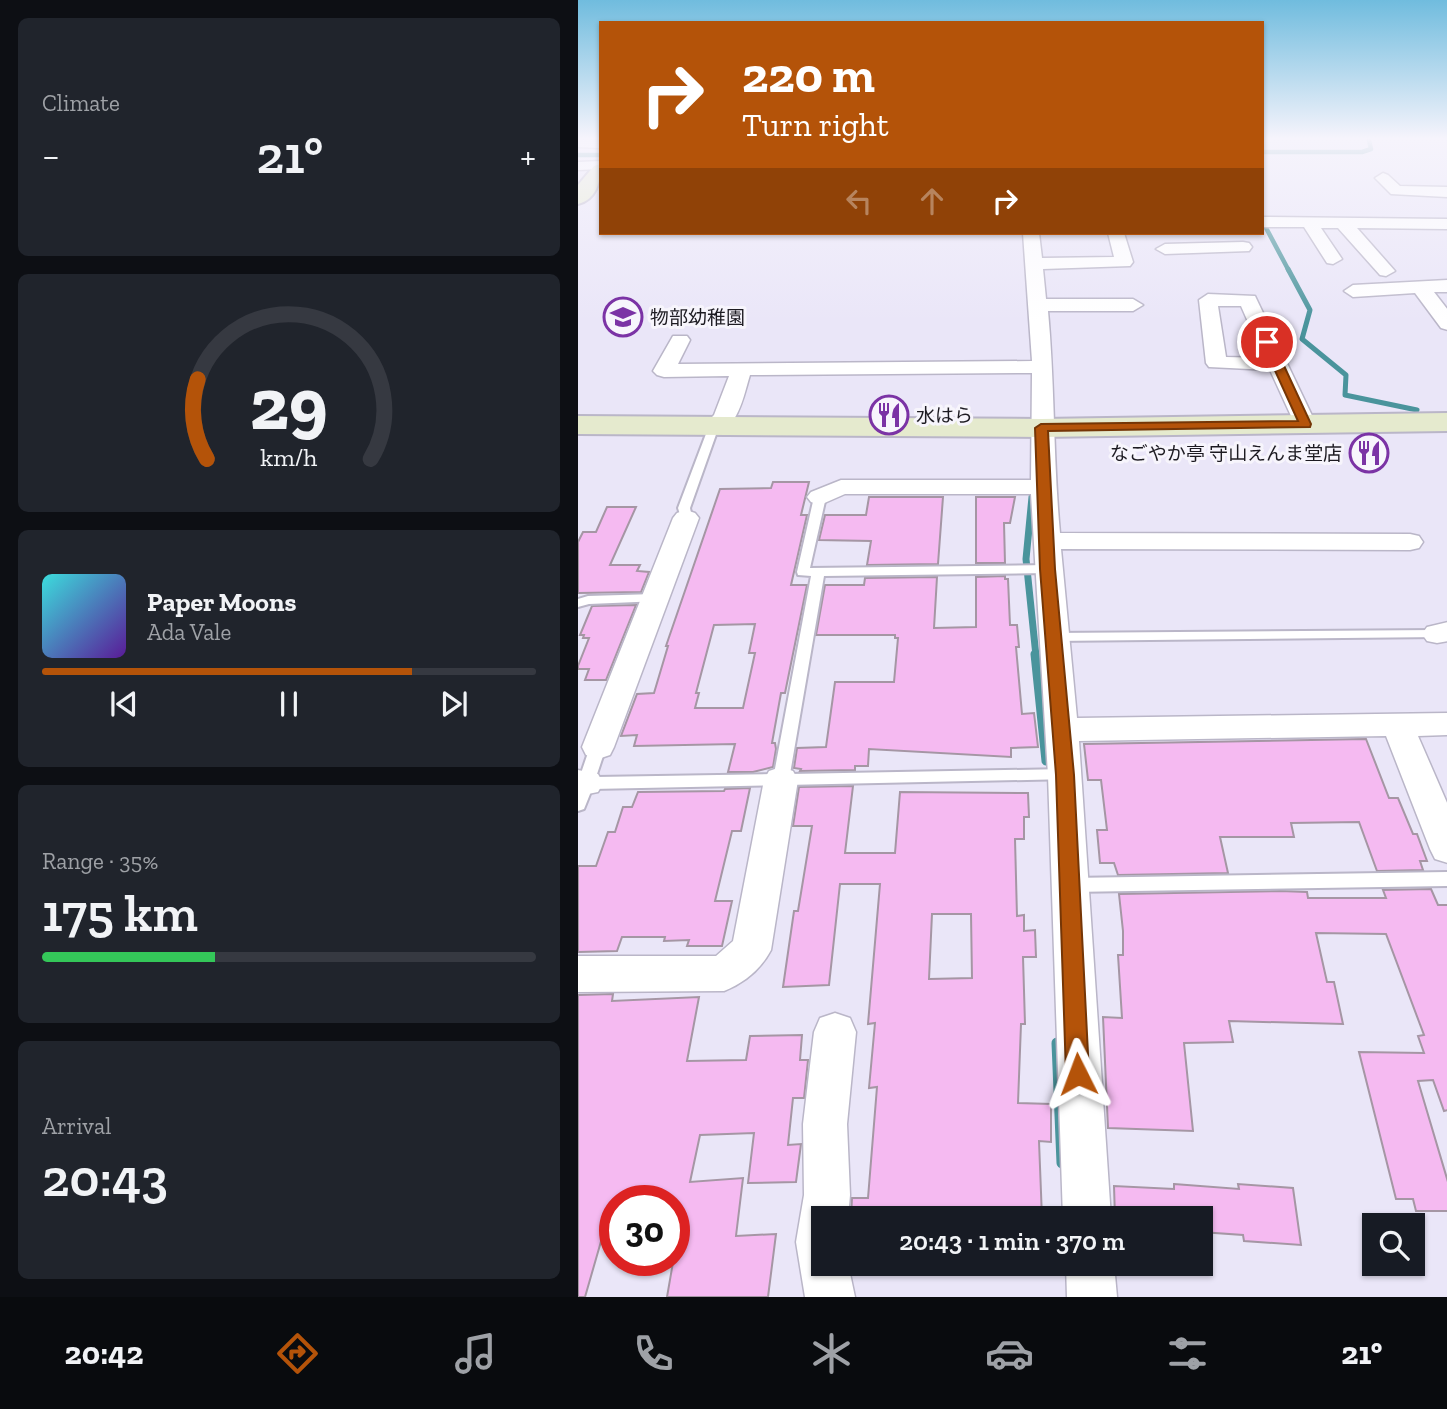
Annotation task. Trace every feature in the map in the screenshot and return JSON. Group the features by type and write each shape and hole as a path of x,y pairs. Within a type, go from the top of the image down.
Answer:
{"street":[{"path":"1264,222 1448,224"},
{"path":"1309,222 1333,259"},
{"path":"1343,223 1385,271"},
{"path":"1031,235 1046,541 1033,569 1053,637 1065,775 1086,1206"},
{"path":"1033,264 1124,262 1117,235"},
{"path":"1165,248 1243,247"},
{"path":"1353,291 1448,286"},
{"path":"1420,287 1448,324"},
{"path":"1036,305 1133,305"},
{"path":"680,340 664,371 1036,367"},
{"path":"1277,364 1305,424"},
{"path":"714,426 724,418 742,369"},
{"path":"578,425 1041,428 1441,423"},
{"path":"820,497 840,488 1043,487"},
{"path":"598,747 686,518"},
{"path":"1046,541 1410,542"},
{"path":"1396,724 1448,849"},
{"path":"1061,730 1448,724"},
{"path":"578,974 724,973 751,950 782,780"},
{"path":"825,1206 825,1124 835,1032"},
{"path":"826,1276 830,1297"},
{"path":"1091,1276 1092,1297"}],"lane":[{"path":"686,518 684,508 714,426"},
{"path":"820,497 803,572 1033,569"},
{"path":"782,780 818,572"},
{"path":"578,603 588,600 655,598"},
{"path":"1053,637 1442,632"},
{"path":"598,747 581,790 782,780 1065,775"},
{"path":"1069,885 1448,879"}],"building":[{"path":"773,482 809,482 801,515 807,515 791,585 807,585 785,693 781,693 772,743 775,743 776,749 773,767 753,772 728,772 735,744 634,746 637,735 621,736 637,694 654,693 666,646 720,489 771,488","holes":["755,624 749,653 755,653 743,708 695,708 699,693 696,693 714,625"]},
{"path":"869,497 943,497 938,564 867,565 871,541 819,540 825,515 866,515"},
{"path":"976,497 1015,497 1010,523 1004,523 1005,563 976,563"},
{"path":"607,507 636,507 610,565 640,565 637,571 649,572 641,592 578,593 578,542 583,532 596,532"},
{"path":"1005,576 1005,579 1008,579 1010,625 1017,625 1019,647 1016,647 1022,714 1034,713 1038,747 1011,748 1011,757 869,749 868,766 855,766 855,770 800,771 801,769 794,768 797,748 826,747 835,682 894,682 898,638 895,638 895,635 816,635 825,585 864,585 865,578 937,577 934,628 976,627 976,577"},
{"path":"636,605 606,680 585,680 589,669 578,669 578,666 589,638 580,635 592,606"},
{"path":"1366,739 1389,798 1398,798 1413,834 1417,834 1427,861 1420,861 1423,870 1377,871 1359,822 1291,823 1294,837 1220,837 1228,873 1118,875 1114,863 1100,863 1097,830 1107,830 1101,780 1088,780 1084,744"},
{"path":"853,786 845,853 895,853 900,792 1028,793 1029,817 1024,817 1024,839 1015,839 1017,916 1024,915 1024,931 1035,930 1036,957 1023,957 1025,1024 1021,1024 1018,1103 1051,1104 1051,1142 1039,1141 1042,1206 852,1206 852,1198 868,1198 877,1087 869,1088 875,1023 868,1024 880,884 840,884 829,985 783,987 794,911 798,911 812,826 793,826 799,787","holes":["932,914 971,914 972,978 929,979"]},
{"path":"750,788 741,831 732,831 715,901 732,901 722,946 687,946 689,940 664,941 665,937 622,937 617,951 578,952 578,866 596,866 608,832 615,832 623,807 632,807 638,792"},
{"path":"1431,889 1438,905 1448,905 1448,1110 1444,1111 1433,1080 1418,1081 1448,1182 1448,1211 1416,1211 1413,1199 1396,1199 1359,1052 1424,1053 1418,1036 1424,1035 1386,934 1316,933 1327,982 1334,982 1343,1024 1229,1021 1233,1042 1184,1043 1193,1131 1108,1128 1103,1017 1122,1018 1118,955 1123,955 1123,931 1119,894 1280,891 1307,892 1308,898 1386,898 1383,890"},
{"path":"613,994 612,1001 699,997 687,1061 746,1060 750,1036 802,1035 800,1060 808,1060 804,1098 793,1098 788,1145 801,1144 796,1182 748,1183 754,1133 700,1135 690,1182 743,1178 736,1236 776,1234 768,1297 667,1297 671,1276 690,1276 690,1185 599,1185 599,1248 585,1297 578,1297 578,995"},
{"path":"1174,1184 1239,1189 1238,1184 1293,1188 1301,1245 1244,1241 1243,1235 1213,1233 1213,1206 1115,1206 1114,1186 1174,1189"}],"waterway":[{"path":"1265,226 1289,271"},
{"path":"1288,269 1310,310 1302,339 1346,375 1345,395 1417,410"},
{"path":"1032,497 1026,559 1036,656"},
{"path":"1035,654 1046,761"},
{"path":"1057,1043 1062,1163"}],"place":[{"name":"物部幼稚園","path":"623,317"},
{"name":"水はら","path":"889,415"},
{"name":"なごやか亭 守山えんま堂店","path":"1369,453"}],"route":[{"path":"1078,1074 1065,775 1048,569 1041,428 1305,424 1267,342"}]}
